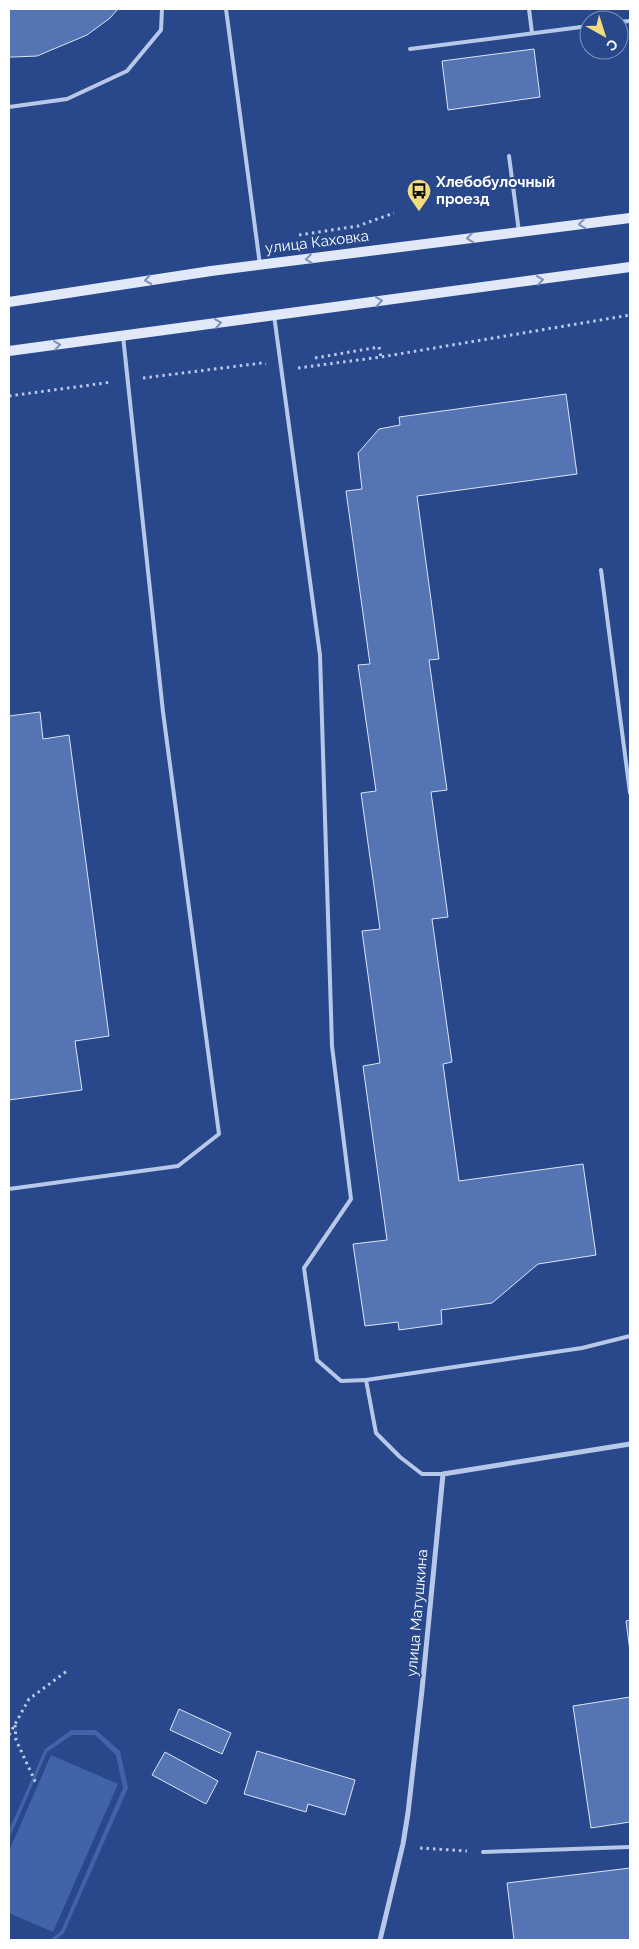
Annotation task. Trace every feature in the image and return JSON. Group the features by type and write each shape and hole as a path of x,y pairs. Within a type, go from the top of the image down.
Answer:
{"main road":[{"name":"улица Каховка","path":"9,302 260,265 630,218"},
{"path":"9,352 630,268"}],"street":[{"path":"443,1474 630,1444"},
{"name":"улица Матушкина","path":"380,1940 403,1844 408,1814 443,1474"}],"lane":[{"path":"9,107 67,99 127,71 161,30 162,9"},
{"path":"226,9 260,265"},
{"path":"529,9 532,33"},
{"path":"410,49 579,27"},
{"path":"509,156 519,232"},
{"path":"274,316 320,655 332,1046 351,1199 304,1268 317,1360 341,1381 366,1380 582,1348 630,1336"},
{"path":"9,1189 178,1166 219,1134 163,712 123,336"},
{"path":"602,570 630,793"},
{"path":"366,1380 376,1433 400,1457 422,1474 443,1474"},
{"path":"483,1852 630,1847"}],"path":[{"path":"299,235 358,226 394,213"},
{"path":"9,396 262,363 282,370 381,357 630,315"},
{"path":"315,358 379,347 381,357"},
{"path":"9,1735 29,1699 67,1671"},
{"path":"15,1724 16,1740 38,1784"},
{"path":"420,1848 483,1852"}],"shaded area":[{"path":"71,1730 96,1730 120,1751 128,1788 64,1933 56,1940 50,1940 61,1931 123,1788 116,1755 95,1735 72,1735 47,1752 9,1839 9,1830 45,1749"},
{"path":"51,1755 118,1784 53,1932 9,1913 9,1851"}],"building":[{"path":"9,9 118,9 110,18 87,35 37,56 9,57"},
{"path":"534,49 540,97 448,110 442,61"},
{"path":"566,394 577,474 417,496 439,659 429,660 447,790 431,792 448,917 432,919 452,1062 443,1064 459,1181 583,1164 596,1255 538,1264 492,1303 441,1310 442,1324 399,1330 398,1322 365,1326 353,1244 387,1240 363,1066 380,1063 362,931 380,929 361,793 376,791 358,665 370,664 346,491 362,489 358,453 379,429 400,425 399,417"},
{"path":"40,712 43,739 69,735 109,1036 75,1041 82,1090 9,1100 9,716"},
{"path":"630,1620 630,1651 626,1621"},
{"path":"630,1697 630,1822 591,1828 573,1706"},
{"path":"179,1709 231,1733 222,1754 170,1730"},
{"path":"257,1751 355,1780 345,1815 308,1804 306,1812 244,1794"},
{"path":"165,1752 218,1781 206,1804 152,1775"},
{"path":"630,1868 630,1940 514,1940 507,1883"}],"place":[{"name":"Хлебобулочный проезд","path":"419,212"}]}
